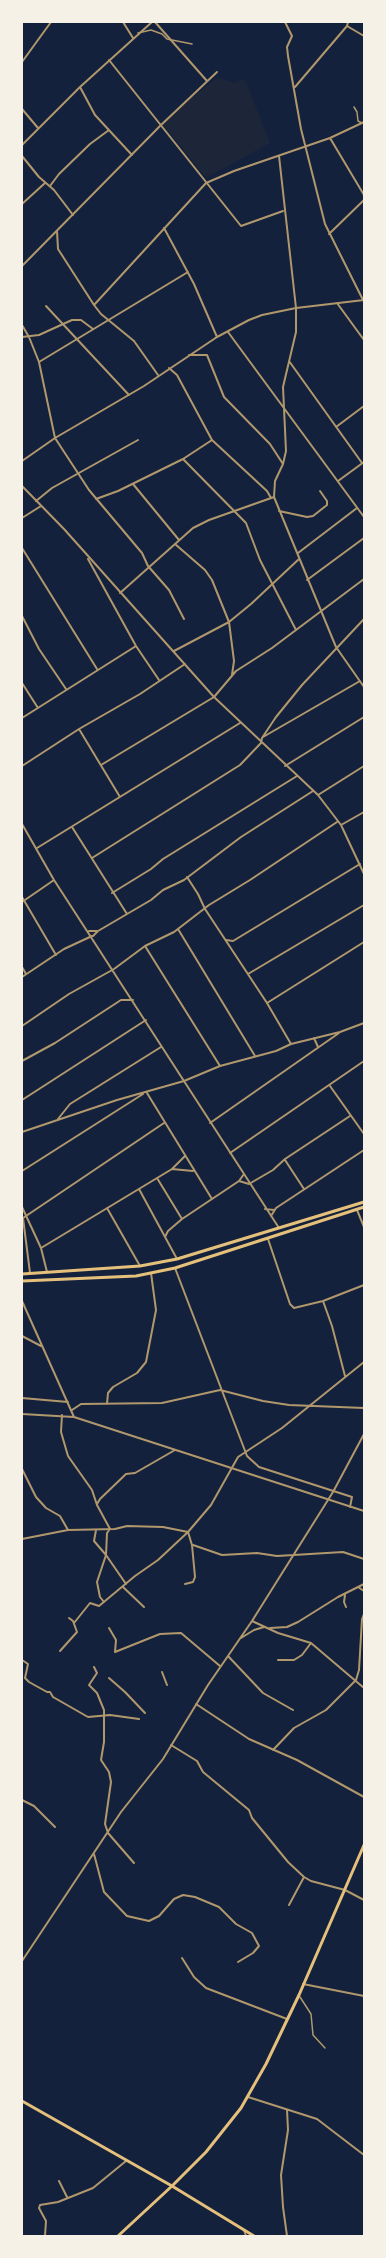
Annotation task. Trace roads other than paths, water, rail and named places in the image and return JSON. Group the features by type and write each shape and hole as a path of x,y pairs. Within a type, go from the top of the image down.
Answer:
{"main road":[{"path":"22,1274 140,1266 177,1259 364,1202"},
{"path":"22,1281 92,1278 151,1273 175,1268 364,1208"},
{"path":"118,2236 172,2186 218,2138 248,2097 299,1995 364,1845"},
{"path":"22,2101 66,2124 126,2161 243,2228 254,2236"},
{"path":"243,2228 251,2236"}],"street":[{"path":"22,62 51,22"},
{"path":"123,22 132,38"},
{"path":"22,144 132,38 152,22"},
{"path":"155,22 207,81"},
{"path":"22,461 55,438 129,395 217,337 262,315 296,308 364,300 329,234 302,129 287,47 292,36 286,22"},
{"path":"295,87 347,26 348,22"},
{"path":"347,26 364,36"},
{"path":"138,33 151,30 171,40 192,44"},
{"path":"109,60 241,226 283,211"},
{"path":"22,266 160,126 217,72"},
{"path":"80,87 88,105 132,155"},
{"path":"354,107 357,112 358,120 363,122"},
{"path":"22,109 38,128"},
{"path":"94,305 206,183 307,145 330,138 363,122"},
{"path":"50,186 59,174 90,144 109,130"},
{"path":"330,138 364,195"},
{"path":"22,156 45,183 50,186 73,215"},
{"path":"279,156 283,211 296,308 296,332 283,387 286,451 283,464 275,481 274,497 278,510 298,553 320,612 336,647 364,687"},
{"path":"22,204 45,183"},
{"path":"329,234 364,200"},
{"path":"164,228 188,272 217,337"},
{"path":"57,231 58,249 94,305 107,319 134,341 158,375"},
{"path":"39,362 107,319 188,272"},
{"path":"336,303 364,340"},
{"path":"46,306 129,395"},
{"path":"22,337 29,337 72,320 81,320 93,329"},
{"path":"22,325 29,337 39,362 55,438 96,499 142,552 148,566 169,590 184,619"},
{"path":"228,332 364,517"},
{"path":"188,355 207,355 224,397 270,444 283,464"},
{"path":"289,361 363,462 338,481"},
{"path":"169,368 177,376 212,440 267,491 271,498"},
{"path":"336,427 364,406"},
{"path":"36,501 52,488 138,440"},
{"path":"96,499 133,484 183,459 212,440"},
{"path":"183,459 236,511 250,530 260,560 271,584 296,630"},
{"path":"133,484 179,540"},
{"path":"22,486 174,651 214,697 285,766 318,795 337,822 341,825 364,874"},
{"path":"278,510 307,517 313,516 327,505 320,491"},
{"path":"120,593 148,566 198,525 274,497"},
{"path":"22,518 41,506"},
{"path":"298,553 357,508"},
{"path":"307,580 364,538"},
{"path":"175,544 205,570 212,580 229,622 234,661 232,675"},
{"path":"22,548 97,669"},
{"path":"85,554 136,646 159,680"},
{"path":"174,651 229,622 251,604 299,559"},
{"path":"101,765 214,697 232,675 272,648 364,579"},
{"path":"22,616 39,649 66,690"},
{"path":"92,858 240,765 262,743 262,738 285,706 336,647 364,621"},
{"path":"22,718 97,669 136,646"},
{"path":"22,766 79,729 140,694 185,664"},
{"path":"262,738 360,681"},
{"path":"22,683 38,708"},
{"path":"285,766 364,717"},
{"path":"37,848 240,723"},
{"path":"79,729 120,797"},
{"path":"318,795 364,766"},
{"path":"112,893 151,869 163,859 297,776"},
{"path":"22,977 56,955 88,939 98,931 151,900 163,890 184,879 241,837 313,790"},
{"path":"341,825 364,812"},
{"path":"22,1026 69,994 114,969 145,946 178,929 209,905 250,880 337,822"},
{"path":"22,824 54,880 114,969 161,1047 244,1174 265,1209 279,1228"},
{"path":"72,827 126,914"},
{"path":"230,947 233,941 360,864"},
{"path":"187,877 205,909 267,1003 291,1044"},
{"path":"184,879 191,882"},
{"path":"23,901 54,880"},
{"path":"22,898 56,955"},
{"path":"248,974 364,905"},
{"path":"178,929 255,1056"},
{"path":"88,931 98,931"},
{"path":"88,939 96,942"},
{"path":"226,940 233,941"},
{"path":"267,1003 364,942"},
{"path":"145,946 220,1066"},
{"path":"22,967 26,974"},
{"path":"22,1061 55,1043 122,1000 134,1001"},
{"path":"22,1100 146,1020"},
{"path":"22,1132 184,1081 220,1066 276,1051 291,1044 340,1032 364,1023"},
{"path":"210,1122 340,1032"},
{"path":"314,1038 318,1047"},
{"path":"57,1120 70,1104 161,1047"},
{"path":"230,1153 330,1086 364,1061"},
{"path":"330,1086 364,1134"},
{"path":"146,1092 189,1164 212,1199"},
{"path":"22,1171 146,1092"},
{"path":"238,1181 249,1184 273,1170 285,1160 350,1116"},
{"path":"30,1273 22,1220 164,1123"},
{"path":"271,1216 274,1210 364,1150"},
{"path":"41,1248 172,1169 185,1156"},
{"path":"285,1160 297,1181 304,1189"},
{"path":"185,1170 189,1164"},
{"path":"172,1169 194,1172"},
{"path":"165,1238 168,1231 182,1219 238,1181 244,1174"},
{"path":"157,1178 182,1219"},
{"path":"139,1189 177,1259"},
{"path":"22,1207 22,1211 41,1248 47,1272"},
{"path":"107,1208 140,1266"},
{"path":"265,1209 274,1210"},
{"path":"357,1210 364,1227"},
{"path":"268,1239 290,1304 294,1308 323,1301 364,1285"},
{"path":"175,1268 193,1311 220,1390 246,1453 251,1461 259,1467 352,1497 350,1507"},
{"path":"108,1404 108,1393 113,1387 137,1372 146,1362 156,1310 151,1273"},
{"path":"22,1301 74,1417"},
{"path":"323,1301 332,1326 345,1376"},
{"path":"22,1336 41,1346"},
{"path":"74,1623 90,1603 99,1606 158,1560 188,1532 211,1505 238,1457 246,1453 311,1405 364,1362"},
{"path":"72,1410 81,1404 162,1403 220,1390 263,1401 364,1408"},
{"path":"22,1398 68,1402"},
{"path":"22,1414 62,1415 74,1417 364,1511"},
{"path":"62,1415 61,1432 68,1456 92,1490 97,1505 110,1529"},
{"path":"22,1961 108,1832 149,1778 220,1666 252,1621 327,1499 333,1492 364,1434"},
{"path":"97,1505 100,1498 126,1474 135,1473 175,1450"},
{"path":"22,1469 36,1497 46,1508 60,1516 68,1530"},
{"path":"22,1539 68,1530 96,1530 141,1526 188,1532"},
{"path":"104,1602 100,1597 97,1582 106,1555 107,1533 110,1529"},
{"path":"96,1530 94,1541 106,1555 126,1584"},
{"path":"185,1584 195,1580 192,1544 188,1532"},
{"path":"192,1544 222,1554 257,1553 277,1556 343,1552 364,1559"},
{"path":"268,1628 286,1627 298,1622 364,1584"},
{"path":"123,1587 144,1607"},
{"path":"358,1587 364,1591"},
{"path":"345,1594 344,1598 346,1607"},
{"path":"273,1750 294,1728 326,1710 356,1680 359,1670 362,1619 364,1614"},
{"path":"60,1651 77,1632 74,1623 69,1618"},
{"path":"252,1621 311,1643 364,1688"},
{"path":"237,1642 245,1635 265,1627"},
{"path":"108,1628 116,1640 115,1652 160,1634 181,1633 220,1666"},
{"path":"278,1660 294,1660 302,1655 311,1643"},
{"path":"227,1656 264,1693 292,1710"},
{"path":"22,1660 28,1664 26,1678 35,1687 50,1692 53,1697 88,1717 105,1716 139,1719"},
{"path":"94,1667 97,1673 89,1685 97,1693 105,1716 101,1760 109,1772 111,1782 105,1824 108,1832 134,1863"},
{"path":"162,1672 167,1685"},
{"path":"109,1678 125,1692 144,1713"},
{"path":"196,1704 249,1739 297,1760 364,1797"},
{"path":"171,1745 197,1761 203,1772 249,1810 252,1818 279,1851 304,1877 311,1881 345,1890 364,1900"},
{"path":"22,1800 34,1806 55,1827"},
{"path":"94,1854 104,1892 126,1916 149,1921 160,1916 174,1899 183,1895 195,1897 219,1907 236,1924 252,1933 259,1946 253,1953 238,1962"},
{"path":"289,1905 304,1877"},
{"path":"182,1958 194,1977 206,1988 287,2019"},
{"path":"303,1984 364,1996"},
{"path":"299,1995 311,2014 313,2035 325,2048"},
{"path":"248,2097 317,2119 326,2124 364,2155"},
{"path":"287,2110 288,2130 281,2175 287,2236"},
{"path":"45,2236 46,2221 39,2206 58,2202 67,2197 93,2188 126,2161"},
{"path":"59,2181 67,2197"},
{"path":"243,2228 246,2236"}]}
